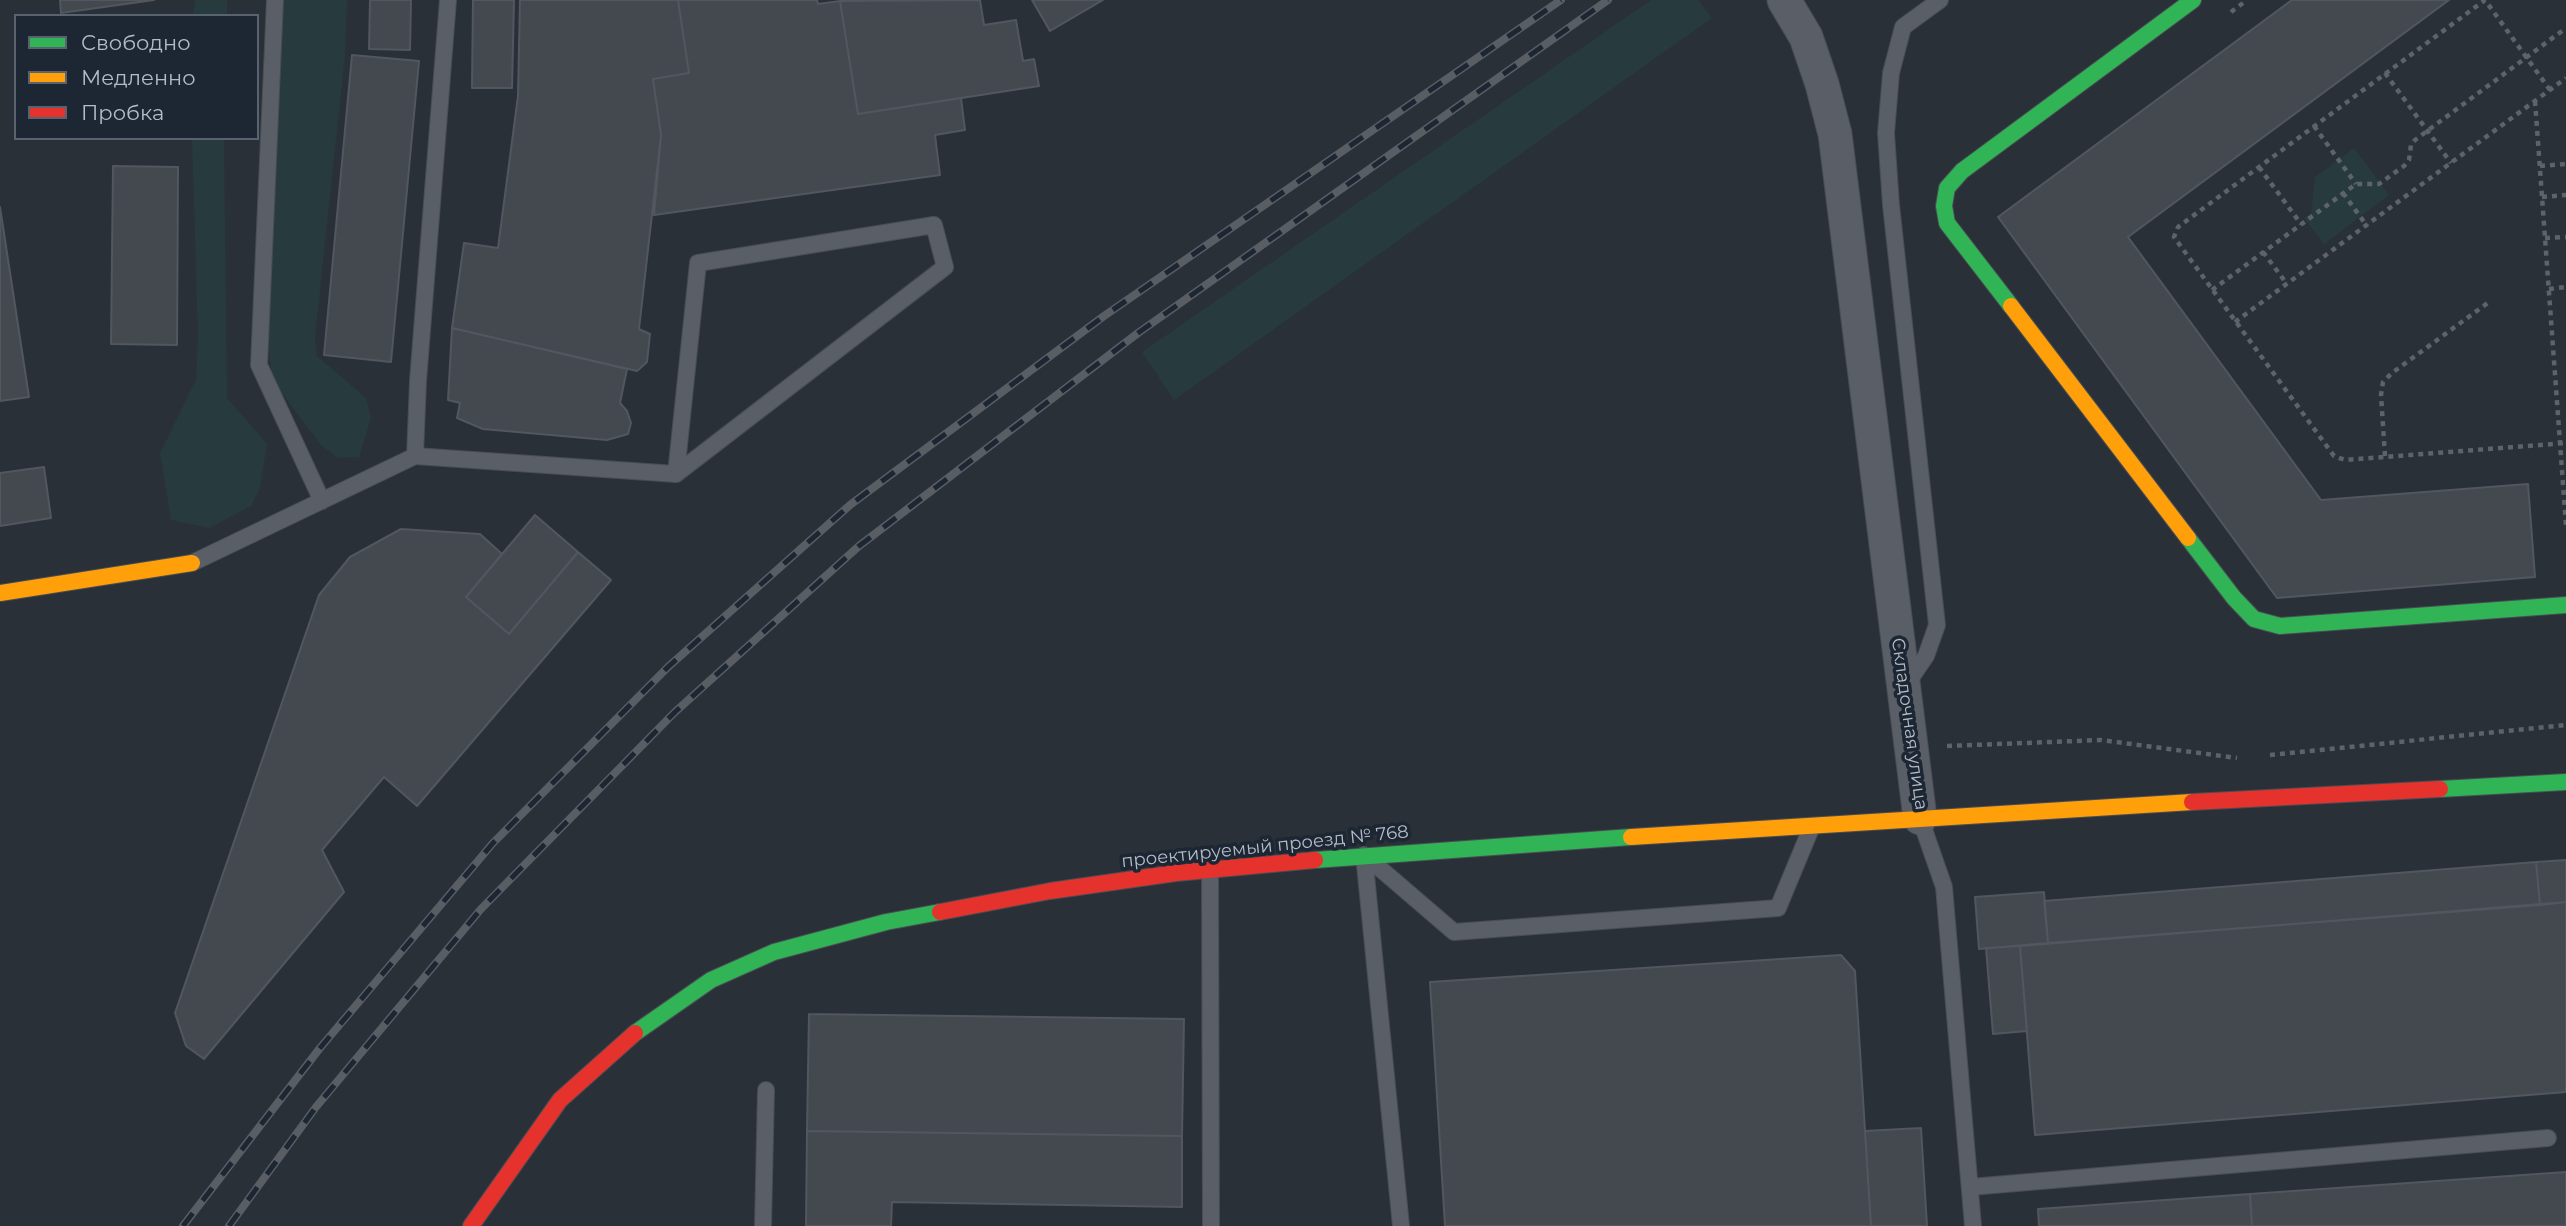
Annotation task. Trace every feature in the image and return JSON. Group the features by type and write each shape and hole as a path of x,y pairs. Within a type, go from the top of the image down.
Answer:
{"street":[{"name":"Складочная улица","path":"1784,0 1806,37 1822,83 1835,134 1920,818 2566,782"},
{"path":"2193,0 1962,171 1947,188 1944,206 1947,223 2234,598 2254,619 2280,626 2566,606"},
{"path":"0,593 192,563"},
{"name":"проектируемый проезд № 768","path":"471,1226 560,1100 641,1028 711,980 774,952 914,917 1050,891 1210,869 1364,855 1920,818"}],"lane":[{"path":"275,0 260,365 322,501"},
{"path":"415,456 418,381 447,0"},
{"path":"1903,690 1926,656 1937,625 1892,219 1886,133 1891,73 1903,27 1940,0"},
{"path":"192,563 415,456 676,474 946,267 934,225 698,263 676,474"},
{"path":"1920,818 1944,887 1973,1226"},
{"path":"1364,855 1454,932 1778,908 1812,825"},
{"path":"1364,855 1401,1226"},
{"path":"1210,869 1211,1226"},
{"path":"763,1226 766,1090"},
{"path":"1970,1187 2548,1139"}],"path":[{"path":"2225,17 2247,0"},
{"path":"2550,90 2485,0 2178,227 2175,233 2176,241 2334,456 2345,460 2563,443"},
{"path":"2212,290 2356,184 2379,184 2393,174 2407,163 2412,143 2566,28"},
{"path":"2385,73 2451,163"},
{"path":"2235,322 2566,78"},
{"path":"2535,101 2563,443 2566,525"},
{"path":"2314,126 2356,184"},
{"path":"2540,166 2566,164"},
{"path":"2259,167 2301,224"},
{"path":"2343,193 2367,226"},
{"path":"2542,197 2566,195"},
{"path":"2545,238 2566,237"},
{"path":"2263,252 2287,284"},
{"path":"2549,289 2566,287"},
{"path":"2385,456 2381,395 2383,382 2489,302"},
{"path":"2268,755 2566,725"},
{"path":"1939,741 1948,747 2101,740 2241,758"}],"green space":[{"path":"195,0 227,0 227,14 193,14"},
{"path":"280,0 347,0 345,55 315,337 317,356 366,398 371,418 359,457 338,458 321,445 272,380 268,341"},
{"path":"1651,0 1698,0 1712,18 1174,400 1142,352"},
{"path":"192,140 224,140 227,398 267,444 260,488 251,506 209,528 171,520 160,453 196,380 198,338"},
{"path":"2354,148 2389,195 2324,244 2304,218 2311,214 2315,177"}],"building":[{"path":"60,0 154,0 61,13"},
{"path":"370,0 411,0 410,50 369,49"},
{"path":"473,0 514,0 512,88 472,88"},
{"path":"520,0 678,0 689,73 653,79 661,135 639,329 650,334 647,362 637,371 452,328 464,243 498,248 518,96"},
{"path":"678,0 817,0 818,4 840,1 858,114 961,98 965,130 935,135 940,175 654,215 661,135 653,79 689,73"},
{"path":"980,0 984,25 1016,20 1023,61 1034,59 1039,86 858,114 840,1"},
{"path":"1032,0 1103,0 1050,31"},
{"path":"2292,0 2449,0 2128,237 2321,500 2528,484 2535,577 2277,598 1998,217"},
{"path":"352,55 419,61 391,362 324,355"},
{"path":"113,166 178,167 177,345 111,344"},
{"path":"0,207 29,397 0,401"},
{"path":"452,328 627,369 620,403 627,411 631,423 628,434 607,440 483,429 457,418 460,403 448,400"},
{"path":"44,467 51,518 0,526 0,473"},
{"path":"535,515 578,552 509,634 466,597"},
{"path":"401,529 480,534 502,554 466,597 509,634 578,552 611,580 417,806 384,777 322,850 344,892 204,1059 186,1046 175,1013 319,595 350,557"},
{"path":"2566,860 2566,902 2540,905 2536,862"},
{"path":"2536,862 2540,905 2048,943 2044,901"},
{"path":"2044,892 2048,943 1979,949 1975,897"},
{"path":"2566,902 2566,1092 2035,1135 2020,946"},
{"path":"2020,946 2027,1031 1993,1034 1986,948"},
{"path":"1841,955 1855,971 1871,1226 1445,1226 1430,982"},
{"path":"809,1014 1184,1019 1182,1136 807,1131"},
{"path":"1921,1128 1927,1226 1871,1226 1865,1131"},
{"path":"807,1131 1182,1136 1182,1207 892,1202 891,1226 806,1226"},
{"path":"2566,1172 2566,1226 2252,1226 2250,1194"},
{"path":"2250,1194 2252,1226 2039,1226 2038,1209"}],"railway":[{"path":"183,1226 320,1048 493,843 668,667 850,505 1104,316 1561,0"},
{"path":"229,1226 316,1107 481,909 675,712 859,546 1138,333 1608,0"}],"traffic: fast":[{"path":"2011,306 1947,223 1944,206 1947,188 1962,171 2193,0"},
{"path":"2188,538 2234,598 2254,619 2280,626 2566,605"},
{"path":"2440,789 2566,782"},
{"path":"1315,860 1631,837"},
{"path":"635,1033 711,980 774,952 886,922 940,912"}],"traffic: slow":[{"path":"2011,306 2188,538"},
{"path":"0,593 192,563"},
{"path":"1631,837 2192,802"}],"traffic: jam":[{"path":"2192,802 2440,789"},
{"path":"940,912 1050,891 1176,873 1315,860"},
{"path":"471,1226 560,1100 635,1033"}]}
